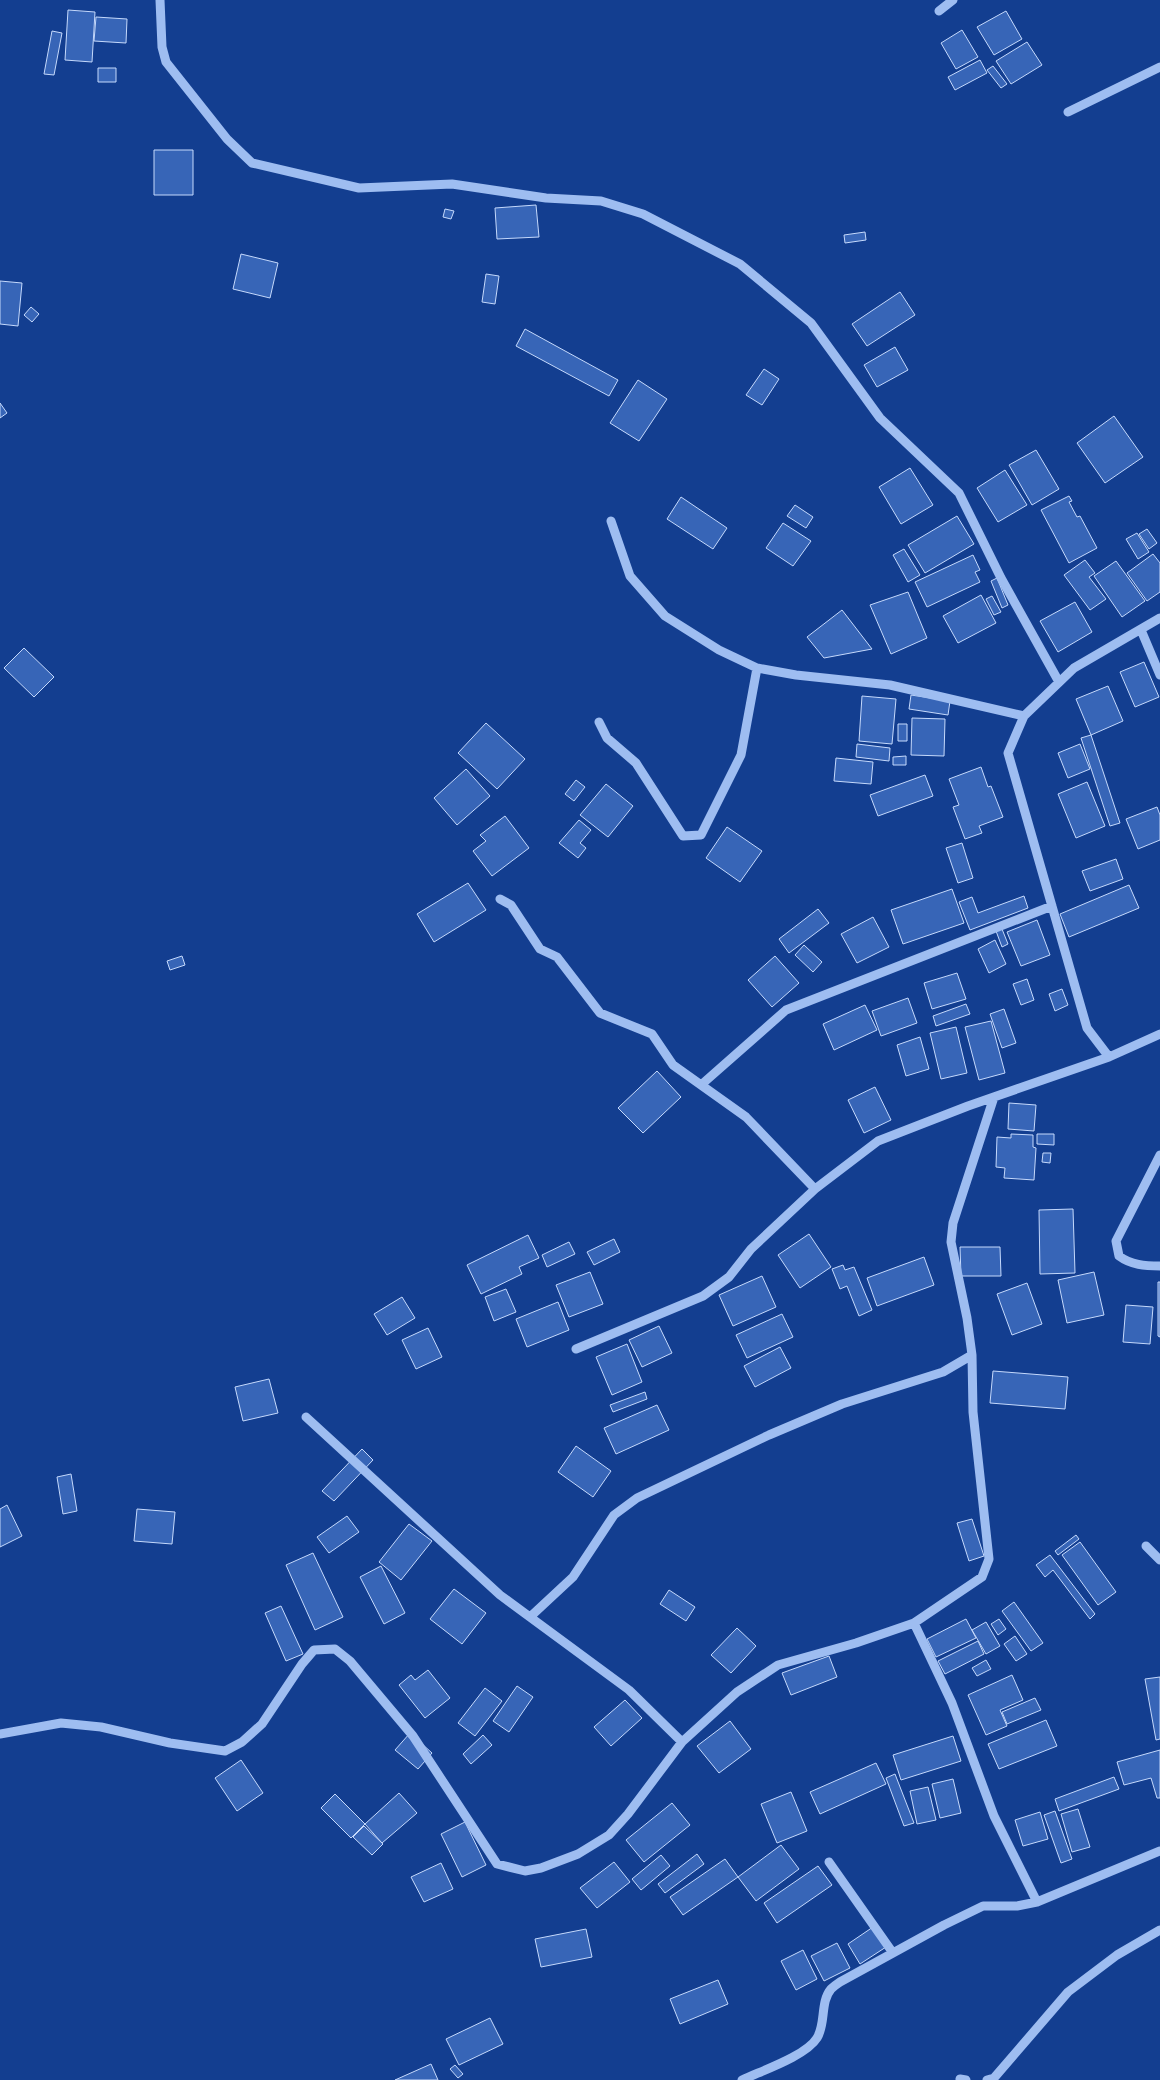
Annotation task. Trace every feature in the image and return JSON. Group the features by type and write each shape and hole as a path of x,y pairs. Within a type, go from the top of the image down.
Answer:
{"street":[{"path":"160,0 162,47 166,62 227,139 252,163 359,188 452,184 546,198 601,201 643,214 740,264 811,323 880,418 960,493 1001,578 1059,682"},
{"path":"939,11 953,0"},
{"path":"1068,112 1160,67"},
{"path":"611,521 630,576 665,616 719,650 757,668 796,675 890,685 1024,716"},
{"path":"1109,1056 1087,1028 1008,753 1024,716 1074,668 1160,618"},
{"path":"1142,630 1160,676"},
{"path":"599,722 607,738 636,763 683,836 701,835 741,756 757,668"},
{"path":"500,898 511,904 540,949 557,956 600,1013 652,1034 672,1065 746,1117 815,1189"},
{"path":"701,1085 786,1010 1052,906"},
{"path":"576,1349 703,1296 729,1277 751,1249 815,1189 878,1141 1109,1056 1160,1034"},
{"path":"0,1734 61,1723 101,1727 170,1743 225,1751 242,1742 262,1724 302,1664 314,1650 335,1649 350,1661 413,1736 497,1864 525,1870 541,1868 578,1854 609,1835 628,1814 682,1742 737,1692 778,1665 856,1643 914,1622 982,1577 989,1560 973,1412 972,1355 967,1318 951,1242 954,1223 994,1097"},
{"path":"1160,1155 1116,1241 1119,1256 1126,1262 1144,1266 1160,1266"},
{"path":"530,1617 573,1578 614,1515 637,1498 768,1435 842,1404 943,1372 972,1355"},
{"path":"306,1417 500,1595 629,1690 682,1742"},
{"path":"1146,1546 1160,1560"},
{"path":"914,1622 952,1703 994,1816 1037,1902"},
{"path":"742,2080 794,2057 816,2040 823,2026 825,2004 830,1990 893,1953 983,1906 1017,1906 1037,1902 1160,1851"},
{"path":"830,1862 893,1953"},
{"path":"987,2080 994,2078 1068,1992 1117,1954 1160,1930"}],"building":[{"path":"68,10 95,12 92,62 65,60"},
{"path":"1006,11 1022,39 994,55 977,27"},
{"path":"96,17 127,19 126,43 94,41"},
{"path":"962,30 978,57 956,69 941,43"},
{"path":"52,31 62,33 54,75 44,74"},
{"path":"1027,42 1042,65 1011,84 996,61"},
{"path":"980,60 987,73 955,90 948,77"},
{"path":"993,66 1007,84 1001,88 987,70"},
{"path":"98,68 116,68 116,82 98,82"},
{"path":"154,150 193,150 193,195 154,195"},
{"path":"536,205 539,237 497,239 495,208"},
{"path":"445,209 454,211 451,219 443,217"},
{"path":"865,232 866,240 845,243 844,235"},
{"path":"241,254 278,263 270,298 233,289"},
{"path":"486,274 499,276 495,304 482,302"},
{"path":"0,281 22,283 18,326 0,324"},
{"path":"900,292 915,315 867,346 852,324"},
{"path":"31,307 39,314 32,322 24,315"},
{"path":"525,329 618,380 609,396 516,346"},
{"path":"895,347 908,370 877,387 864,365"},
{"path":"764,369 779,379 762,405 746,395"},
{"path":"638,380 667,399 639,441 610,423"},
{"path":"0,403 7,413 0,418"},
{"path":"1114,416 1143,457 1105,483 1077,443"},
{"path":"1036,450 1059,489 1032,505 1009,465"},
{"path":"910,468 933,505 901,524 879,487"},
{"path":"1005,470 1027,505 998,522 977,488"},
{"path":"1069,496 1072,501 1069,502 1077,517 1080,516 1097,548 1069,563 1041,510"},
{"path":"681,497 727,528 713,549 667,519"},
{"path":"795,505 813,517 806,528 787,516"},
{"path":"957,516 974,544 925,573 908,545"},
{"path":"783,523 811,541 793,566 766,548"},
{"path":"1147,529 1157,543 1149,549 1139,534"},
{"path":"1137,533 1149,552 1138,559 1126,539"},
{"path":"904,549 920,575 908,582 893,555"},
{"path":"1153,554 1160,563 1160,592 1147,601 1127,573"},
{"path":"973,555 980,570 975,572 980,582 927,607 915,582"},
{"path":"1085,560 1095,573 1089,577 1106,599 1090,610 1064,575"},
{"path":"1116,561 1145,601 1122,617 1094,576"},
{"path":"997,578 1008,605 1002,608 991,581"},
{"path":"908,592 927,638 891,654 870,605"},
{"path":"981,595 996,623 958,643 943,616"},
{"path":"992,596 1001,612 994,615 986,599"},
{"path":"1075,602 1092,632 1058,652 1040,621"},
{"path":"842,610 872,649 824,658 807,637"},
{"path":"24,648 54,677 34,697 4,668"},
{"path":"1144,662 1159,697 1135,707 1120,672"},
{"path":"1108,686 1123,721 1091,735 1076,699"},
{"path":"911,695 950,701 948,715 909,709"},
{"path":"862,696 896,699 892,744 859,741"},
{"path":"912,718 945,719 944,756 911,755"},
{"path":"486,723 525,759 497,789 458,753"},
{"path":"898,724 907,724 907,741 898,741"},
{"path":"1091,735 1120,823 1110,826 1081,738"},
{"path":"857,744 890,748 889,761 856,757"},
{"path":"1080,744 1090,769 1068,778 1058,753"},
{"path":"906,756 906,765 893,765 893,757"},
{"path":"836,758 873,762 871,784 834,781"},
{"path":"981,767 988,787 991,786 1003,817 979,826 982,833 965,839 953,807 959,805 949,779"},
{"path":"466,769 490,796 457,825 434,798"},
{"path":"925,775 933,796 878,816 870,795"},
{"path":"576,780 585,787 574,801 565,794"},
{"path":"1087,782 1105,826 1076,838 1058,794"},
{"path":"606,784 633,806 608,837 580,815"},
{"path":"1157,807 1160,815 1160,840 1138,849 1126,819"},
{"path":"505,816 529,848 492,876 473,851 486,841 480,835"},
{"path":"579,820 591,830 580,843 586,848 578,858 559,843"},
{"path":"727,827 762,851 740,882 706,858"},
{"path":"962,843 973,878 958,883 946,848"},
{"path":"1116,859 1123,879 1090,891 1082,871"},
{"path":"468,883 486,910 434,942 417,914"},
{"path":"1129,885 1139,908 1069,937 1060,914"},
{"path":"952,889 964,923 903,944 891,910"},
{"path":"1024,896 1028,908 970,930 959,902 972,897 978,913"},
{"path":"818,909 829,923 789,953 779,939"},
{"path":"873,917 889,947 857,963 841,934"},
{"path":"1037,920 1050,955 1021,966 1007,932"},
{"path":"1002,929 1008,944 1002,947 996,931"},
{"path":"995,940 1006,964 989,973 978,949"},
{"path":"804,945 822,962 813,972 795,955"},
{"path":"182,956 185,965 170,970 167,961"},
{"path":"775,956 799,983 772,1007 748,980"},
{"path":"957,973 966,999 932,1009 924,983"},
{"path":"1027,979 1034,1000 1021,1005 1013,984"},
{"path":"1062,989 1068,1005 1055,1011 1049,994"},
{"path":"908,998 917,1023 881,1036 872,1011"},
{"path":"966,1004 970,1014 936,1026 933,1016"},
{"path":"865,1005 877,1030 834,1050 823,1024"},
{"path":"1004,1009 1016,1043 1002,1048 990,1014"},
{"path":"991,1021 1005,1073 979,1080 965,1027"},
{"path":"956,1027 967,1073 941,1079 930,1033"},
{"path":"920,1037 929,1069 906,1076 897,1045"},
{"path":"657,1071 681,1097 643,1133 618,1108"},
{"path":"875,1087 891,1120 864,1133 848,1100"},
{"path":"1009,1103 1036,1105 1034,1131 1008,1129"},
{"path":"1011,1134 1033,1135 1033,1147 1036,1148 1034,1180 1004,1178 1005,1168 996,1167 997,1137 1011,1138"},
{"path":"1037,1134 1054,1134 1054,1145 1037,1144"},
{"path":"1043,1153 1051,1153 1050,1163 1042,1162"},
{"path":"1073,1209 1075,1273 1040,1274 1039,1210"},
{"path":"809,1234 831,1267 800,1288 778,1255"},
{"path":"528,1235 539,1258 519,1267 522,1274 481,1294 467,1265"},
{"path":"614,1239 620,1252 594,1265 587,1252"},
{"path":"569,1242 575,1254 547,1267 542,1255"},
{"path":"960,1247 1000,1247 1001,1276 961,1276"},
{"path":"924,1257 934,1285 877,1306 867,1278"},
{"path":"843,1265 845,1270 854,1267 872,1310 859,1316 847,1286 840,1289 832,1269"},
{"path":"590,1272 603,1304 569,1317 556,1285"},
{"path":"1094,1272 1104,1315 1067,1323 1058,1280"},
{"path":"762,1276 776,1307 733,1326 719,1295"},
{"path":"1158,1282 1160,1282 1160,1337 1158,1336"},
{"path":"1027,1283 1042,1324 1012,1335 997,1294"},
{"path":"506,1289 516,1312 494,1321 485,1297"},
{"path":"402,1297 415,1318 387,1335 374,1314"},
{"path":"558,1302 569,1330 527,1347 516,1319"},
{"path":"1126,1305 1153,1307 1150,1344 1123,1342"},
{"path":"782,1314 793,1337 747,1358 736,1335"},
{"path":"659,1326 672,1353 642,1367 629,1340"},
{"path":"428,1328 442,1357 416,1369 402,1340"},
{"path":"627,1344 642,1382 612,1395 596,1357"},
{"path":"780,1347 791,1368 755,1387 744,1366"},
{"path":"993,1371 1068,1377 1065,1409 990,1403"},
{"path":"269,1379 278,1413 243,1421 235,1387"},
{"path":"645,1392 647,1399 613,1412 610,1405"},
{"path":"657,1405 669,1430 616,1454 604,1428"},
{"path":"576,1446 611,1471 593,1497 558,1472"},
{"path":"362,1449 373,1460 334,1501 322,1491"},
{"path":"71,1474 77,1511 63,1514 57,1477"},
{"path":"7,1505 22,1536 0,1547 0,1509"},
{"path":"137,1509 175,1512 172,1544 134,1541"},
{"path":"347,1516 359,1532 329,1553 317,1537"},
{"path":"972,1519 984,1556 969,1561 957,1523"},
{"path":"409,1524 432,1541 401,1580 379,1562"},
{"path":"1076,1535 1079,1539 1058,1555 1055,1551"},
{"path":"1080,1542 1116,1592 1098,1605 1062,1555"},
{"path":"313,1553 343,1617 315,1630 286,1565"},
{"path":"1050,1555 1095,1614 1090,1619 1053,1570 1045,1577 1036,1565"},
{"path":"381,1566 405,1613 384,1624 360,1577"},
{"path":"454,1589 486,1613 462,1644 430,1619"},
{"path":"669,1590 695,1607 686,1621 660,1604"},
{"path":"1014,1602 1043,1643 1031,1651 1002,1611"},
{"path":"281,1606 303,1654 286,1661 265,1613"},
{"path":"966,1619 976,1638 936,1657 927,1639"},
{"path":"999,1619 1006,1629 998,1635 991,1624"},
{"path":"986,1622 1000,1646 986,1654 972,1630"},
{"path":"737,1628 756,1646 731,1673 711,1655"},
{"path":"1015,1636 1027,1654 1016,1661 1004,1644"},
{"path":"978,1641 984,1654 945,1674 938,1661"},
{"path":"829,1656 837,1677 791,1695 782,1673"},
{"path":"986,1660 991,1669 977,1676 972,1668"},
{"path":"428,1670 450,1698 425,1718 399,1685 411,1675 415,1680"},
{"path":"1012,1675 1023,1700 1000,1710 1007,1726 986,1735 968,1695"},
{"path":"1160,1677 1160,1739 1156,1740 1145,1679"},
{"path":"517,1686 533,1697 509,1732 493,1721"},
{"path":"485,1688 502,1701 475,1736 458,1723"},
{"path":"1035,1698 1041,1710 1007,1724 1002,1712"},
{"path":"625,1700 642,1718 611,1746 594,1727"},
{"path":"1046,1720 1057,1746 999,1769 988,1744"},
{"path":"730,1721 751,1749 719,1773 697,1746"},
{"path":"410,1733 432,1753 418,1769 395,1750"},
{"path":"483,1735 492,1745 471,1764 463,1754"},
{"path":"953,1736 961,1761 901,1780 893,1755"},
{"path":"1160,1750 1160,1798 1157,1798 1151,1778 1124,1785 1117,1762"},
{"path":"241,1760 263,1793 237,1811 215,1778"},
{"path":"876,1763 886,1784 820,1814 810,1792"},
{"path":"895,1774 914,1823 904,1826 886,1778"},
{"path":"1114,1777 1119,1789 1059,1811 1055,1799"},
{"path":"953,1779 961,1813 940,1818 932,1784"},
{"path":"928,1787 936,1820 917,1824 910,1791"},
{"path":"791,1792 807,1831 777,1843 761,1804"},
{"path":"399,1793 417,1813 382,1843 365,1824"},
{"path":"335,1794 365,1824 351,1838 321,1808"},
{"path":"672,1803 690,1825 644,1862 626,1840"},
{"path":"1078,1809 1090,1847 1072,1852 1061,1814"},
{"path":"1055,1811 1072,1859 1061,1863 1044,1815"},
{"path":"1040,1812 1048,1839 1023,1846 1015,1820"},
{"path":"465,1822 486,1865 462,1877 441,1834"},
{"path":"364,1826 383,1844 372,1855 353,1837"},
{"path":"781,1845 799,1869 756,1901 738,1877"},
{"path":"697,1854 704,1864 665,1893 658,1884"},
{"path":"661,1855 670,1866 641,1890 632,1879"},
{"path":"725,1859 738,1877 683,1915 670,1897"},
{"path":"614,1862 630,1882 597,1908 580,1888"},
{"path":"441,1863 453,1889 424,1902 411,1877"},
{"path":"818,1866 832,1885 777,1923 764,1903"},
{"path":"873,1927 886,1947 860,1964 848,1944"},
{"path":"586,1929 592,1957 541,1967 535,1939"},
{"path":"837,1943 850,1968 824,1981 811,1956"},
{"path":"803,1950 817,1979 796,1990 781,1961"},
{"path":"718,1980 728,2004 680,2024 670,1999"},
{"path":"490,2018 503,2044 459,2065 446,2039"},
{"path":"431,2064 438,2080 395,2080"},
{"path":"455,2065 463,2074 458,2078 450,2069"}]}
